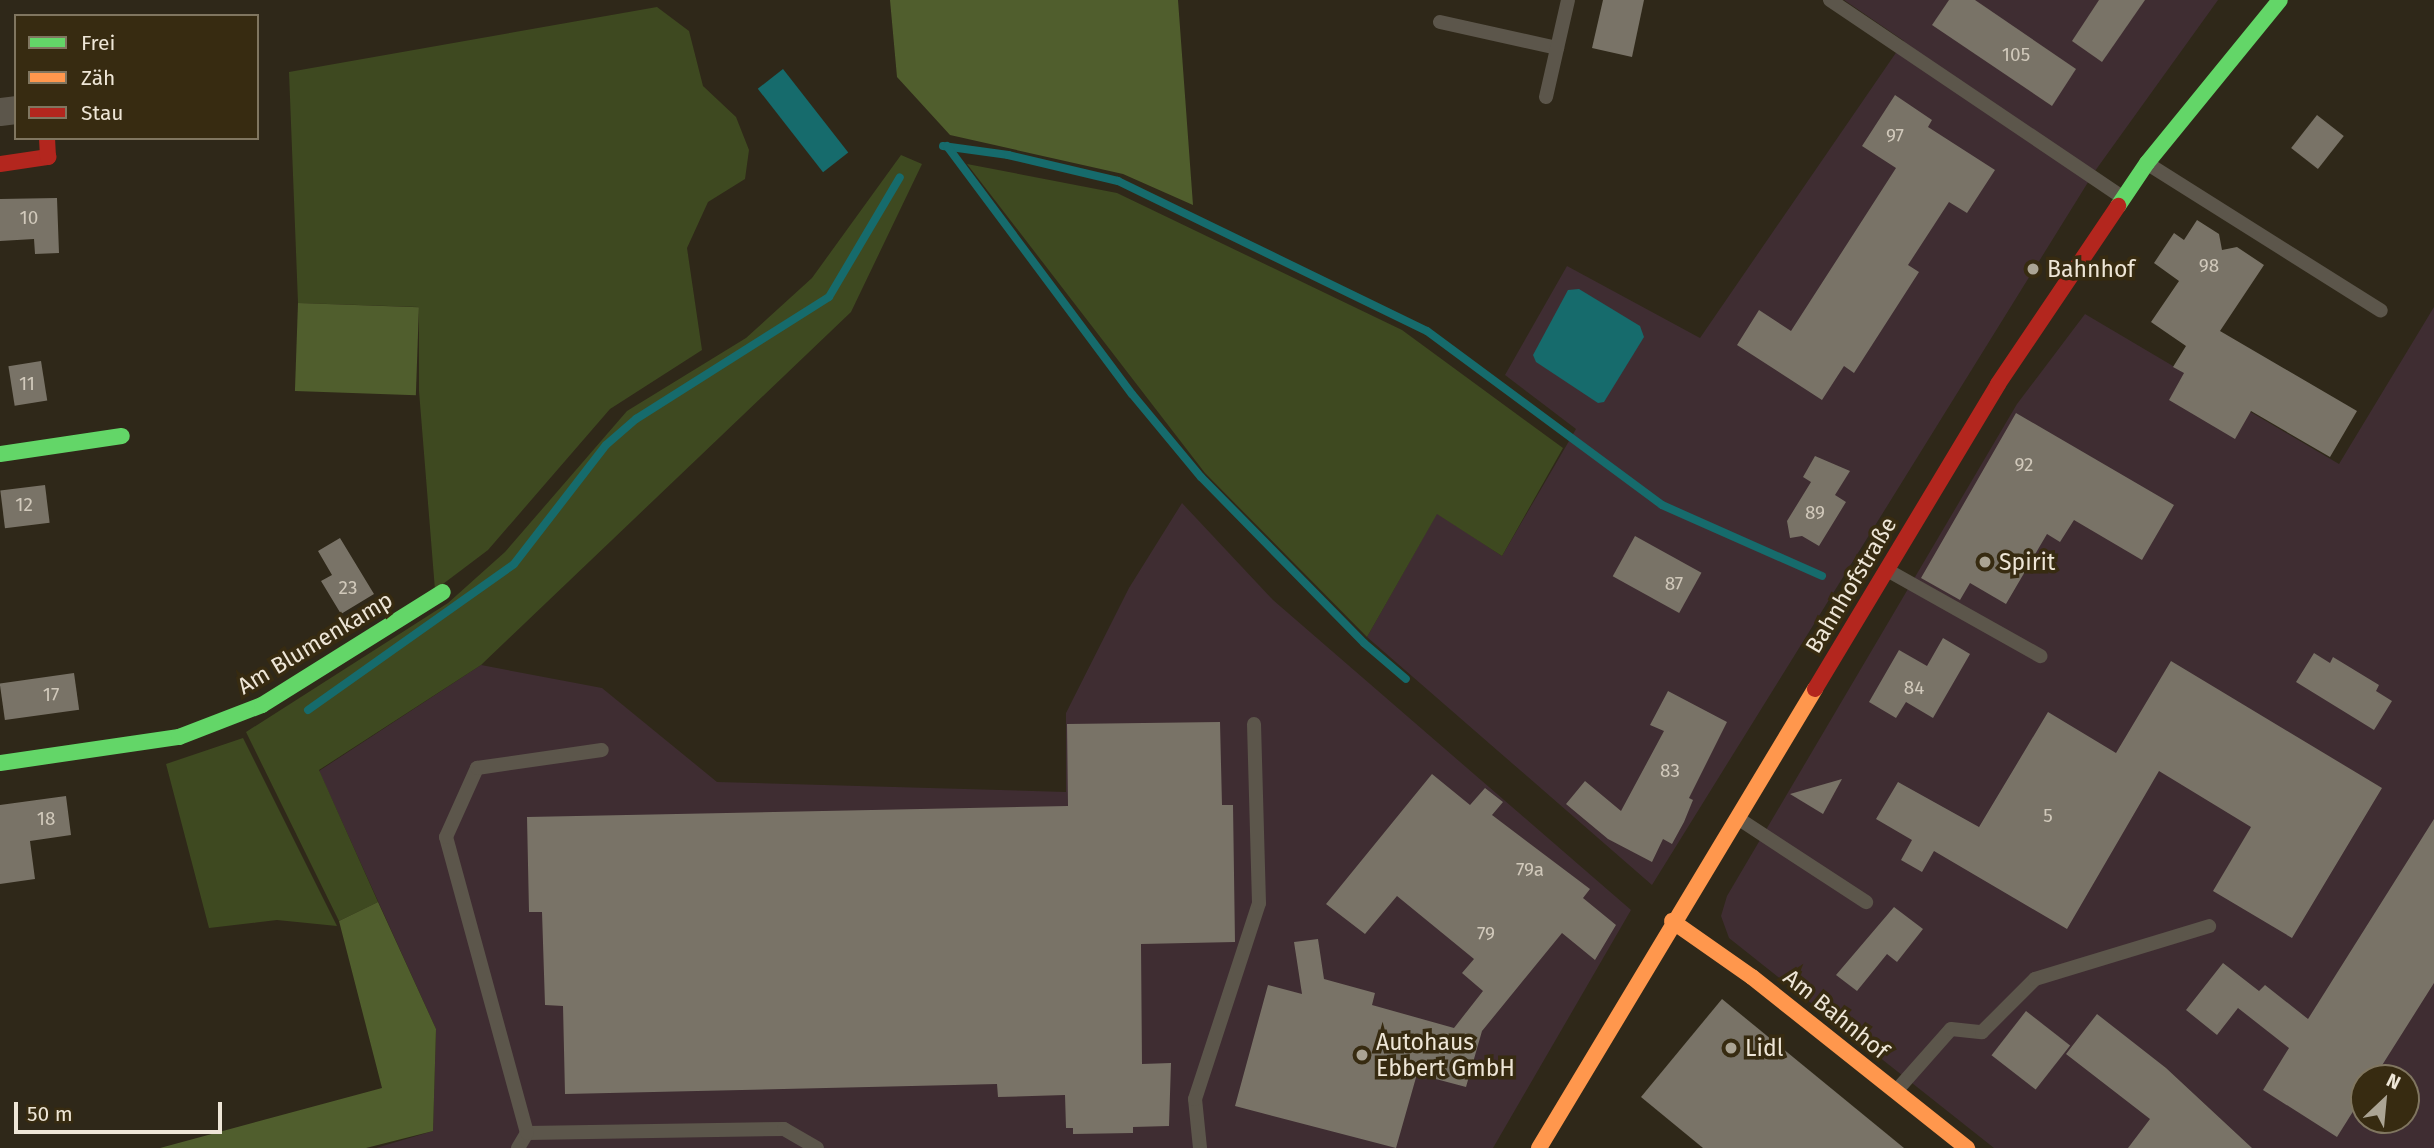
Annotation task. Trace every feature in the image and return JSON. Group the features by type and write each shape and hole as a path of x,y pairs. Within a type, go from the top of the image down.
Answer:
{"main road":[{"name":"Bahnhofstraße","path":"1539,1148 1672,921 1998,384 2147,163 2280,0"},
{"path":"0,164 48,157 47,140"},
{"path":"0,454 122,436"},
{"name":"Am Blumenkamp","path":"0,763 179,737 203,728 262,705 443,592"},
{"name":"Am Bahnhof","path":"1672,921 1752,977 1967,1148"}],"lane":[{"path":"1546,97 1568,0"},
{"path":"1830,0 2123,198"},
{"path":"1440,22 1557,48"},
{"path":"2147,163 2381,311"},
{"path":"1886,569 2040,656"},
{"path":"1200,1148 1195,1099 1259,903 1254,724"},
{"path":"519,1148 527,1133 446,837 477,768 602,750"},
{"path":"1735,817 1866,902"},
{"path":"1896,1092 1951,1029 1982,1032 2035,979 2210,926"},
{"path":"527,1133 784,1129 817,1148"}],"shaded area":[{"path":"1844,0 2218,0 2095,171 1652,885 1367,637 1437,513 1502,556 1576,429 1505,375 1567,266 1700,338 1904,41"},
{"path":"2434,307 2434,1148 1994,1148 1729,938 1721,916 1727,896 2017,404 2085,314 2339,464"},
{"path":"1182,503 1273,600 1631,910 1493,1148 376,1148 433,1131 436,1029 319,771 481,665 602,688 717,782 1066,792 1066,713 1129,588"}],"green space":[{"path":"890,0 1178,0 1193,205 1123,174 950,135 897,77"},
{"path":"657,7 689,31 703,86 736,117 749,150 745,179 708,202 687,248 702,350 610,409 488,550 435,590 419,391 419,307 298,303 289,72"},
{"path":"901,155 922,164 851,312 481,665 319,770 378,902 339,921 246,732 448,603 505,552 627,411 746,338 812,278"},
{"path":"967,164 1117,193 1402,330 1563,448 1502,556 1437,514 1367,637 1205,473"},
{"path":"298,303 419,307 416,395 295,391"},
{"path":"243,738 337,926 277,920 209,928 166,764"},
{"path":"378,902 436,1029 433,1131 366,1148 160,1148 382,1088 339,921"}],"water":[{"path":"783,69 848,153 823,172 758,89"},
{"path":"1579,289 1640,326 1644,337 1604,402 1598,403 1536,362 1533,355 1568,290"}],"building":[{"path":"1603,0 1644,0 1632,57 1592,48"},
{"path":"1949,0 1975,0 2076,69 2052,106 1932,25"},
{"path":"2099,0 2145,0 2102,62 2072,41"},
{"path":"1895,95 1932,120 1928,127 1995,170 1967,213 1949,202 1908,265 1919,272 1854,373 1844,366 1822,400 1737,345 1759,310 1791,331 1896,168 1862,146"},
{"path":"2317,115 2344,136 2318,169 2291,148"},
{"path":"57,198 59,253 35,254 34,239 0,241 0,199"},
{"path":"2197,220 2219,234 2222,250 2237,247 2264,265 2220,331 2357,411 2330,457 2251,411 2235,439 2169,400 2184,373 2173,367 2186,346 2151,322 2179,281 2154,263 2174,233 2184,240"},
{"path":"41,361 47,401 15,406 8,366"},
{"path":"2016,413 2174,505 2142,560 2074,520 2060,542 2047,534 2006,604 1970,583 1960,600 1921,578"},
{"path":"1815,456 1850,471 1835,495 1846,502 1819,546 1802,536 1790,538 1787,521 1811,482 1803,477"},
{"path":"45,485 50,523 5,528 0,490"},
{"path":"1635,536 1701,573 1679,613 1613,576"},
{"path":"340,538 374,594 341,614 321,581 332,575 318,551"},
{"path":"1943,638 1970,654 1933,718 1906,702 1896,718 1869,702 1899,650 1927,666"},
{"path":"2314,653 2330,663 2333,657 2379,685 2376,691 2392,701 2374,730 2296,682"},
{"path":"2171,661 2382,788 2292,938 2213,891 2251,827 2159,771 2067,929 1934,851 1922,872 1901,860 1912,840 1876,819 1898,782 1979,827 2048,712 2116,753"},
{"path":"74,673 79,710 5,720 0,683"},
{"path":"1668,691 1727,722 1689,798 1693,800 1684,822 1672,844 1663,839 1652,862 1608,839 1566,804 1585,781 1621,811 1664,731 1650,725"},
{"path":"1220,722 1222,805 1233,805 1235,942 1141,944 1142,1064 1171,1063 1169,1126 1133,1127 1133,1133 1073,1134 1073,1128 1066,1128 1065,1095 998,1097 997,1084 565,1094 563,1006 545,1005 542,912 529,912 527,817 1068,806 1067,724"},
{"path":"1432,774 1470,805 1485,788 1503,802 1492,815 1590,889 1583,898 1616,925 1595,960 1562,933 1482,1031 1466,1087 1417,1074 1396,1148 1235,1106 1268,985 1302,994 1294,942 1318,939 1324,979 1375,993 1372,1005 1454,1028 1483,991 1462,973 1474,959 1397,896 1365,934 1326,904"},
{"path":"1842,779 1823,814 1790,794"},
{"path":"66,796 71,835 30,841 35,879 0,884 0,805"},
{"path":"2434,819 2434,983 2383,1064 2350,1064 2350,1116 2337,1137 2263,1090 2289,1048 2238,1008 2217,1035 2186,1010 2223,963 2259,991 2265,985 2308,1019"},
{"path":"1894,907 1923,929 1897,962 1887,954 1857,991 1836,975"},
{"name":"Lidl","path":"1722,999 1904,1148 1703,1148 1641,1097"},
{"path":"2026,1011 2070,1045 2036,1090 1992,1055"},
{"path":"2097,1014 2166,1068 2252,1148 2128,1148 2150,1119 2066,1054"}],"waterway":[{"path":"943,146 1008,155 1118,181 1427,331 1662,505 1822,576"},
{"path":"947,146 1132,394 1201,477 1364,643 1406,679"},
{"path":"308,710 514,564 606,445 636,419 829,297 900,177"}],"traffic: fast":[{"path":"2118,206 2147,163 2280,0"},
{"path":"0,454 122,436"},
{"path":"0,763 179,737 262,705 443,592"}],"traffic: slow":[{"path":"1539,1148 1815,689"},
{"path":"1672,921 1752,977 1967,1148"}],"traffic: jam":[{"path":"0,164 48,157 47,140"},
{"path":"1815,689 1998,384 2118,206"}],"place":[{"name":"Bahnhof","path":"2033,269"},
{"name":"Spirit","path":"1985,562"},
{"name":"Lidl","path":"1731,1048"},
{"name":"Autohaus Ebbert GmbH","path":"1362,1055"}]}
